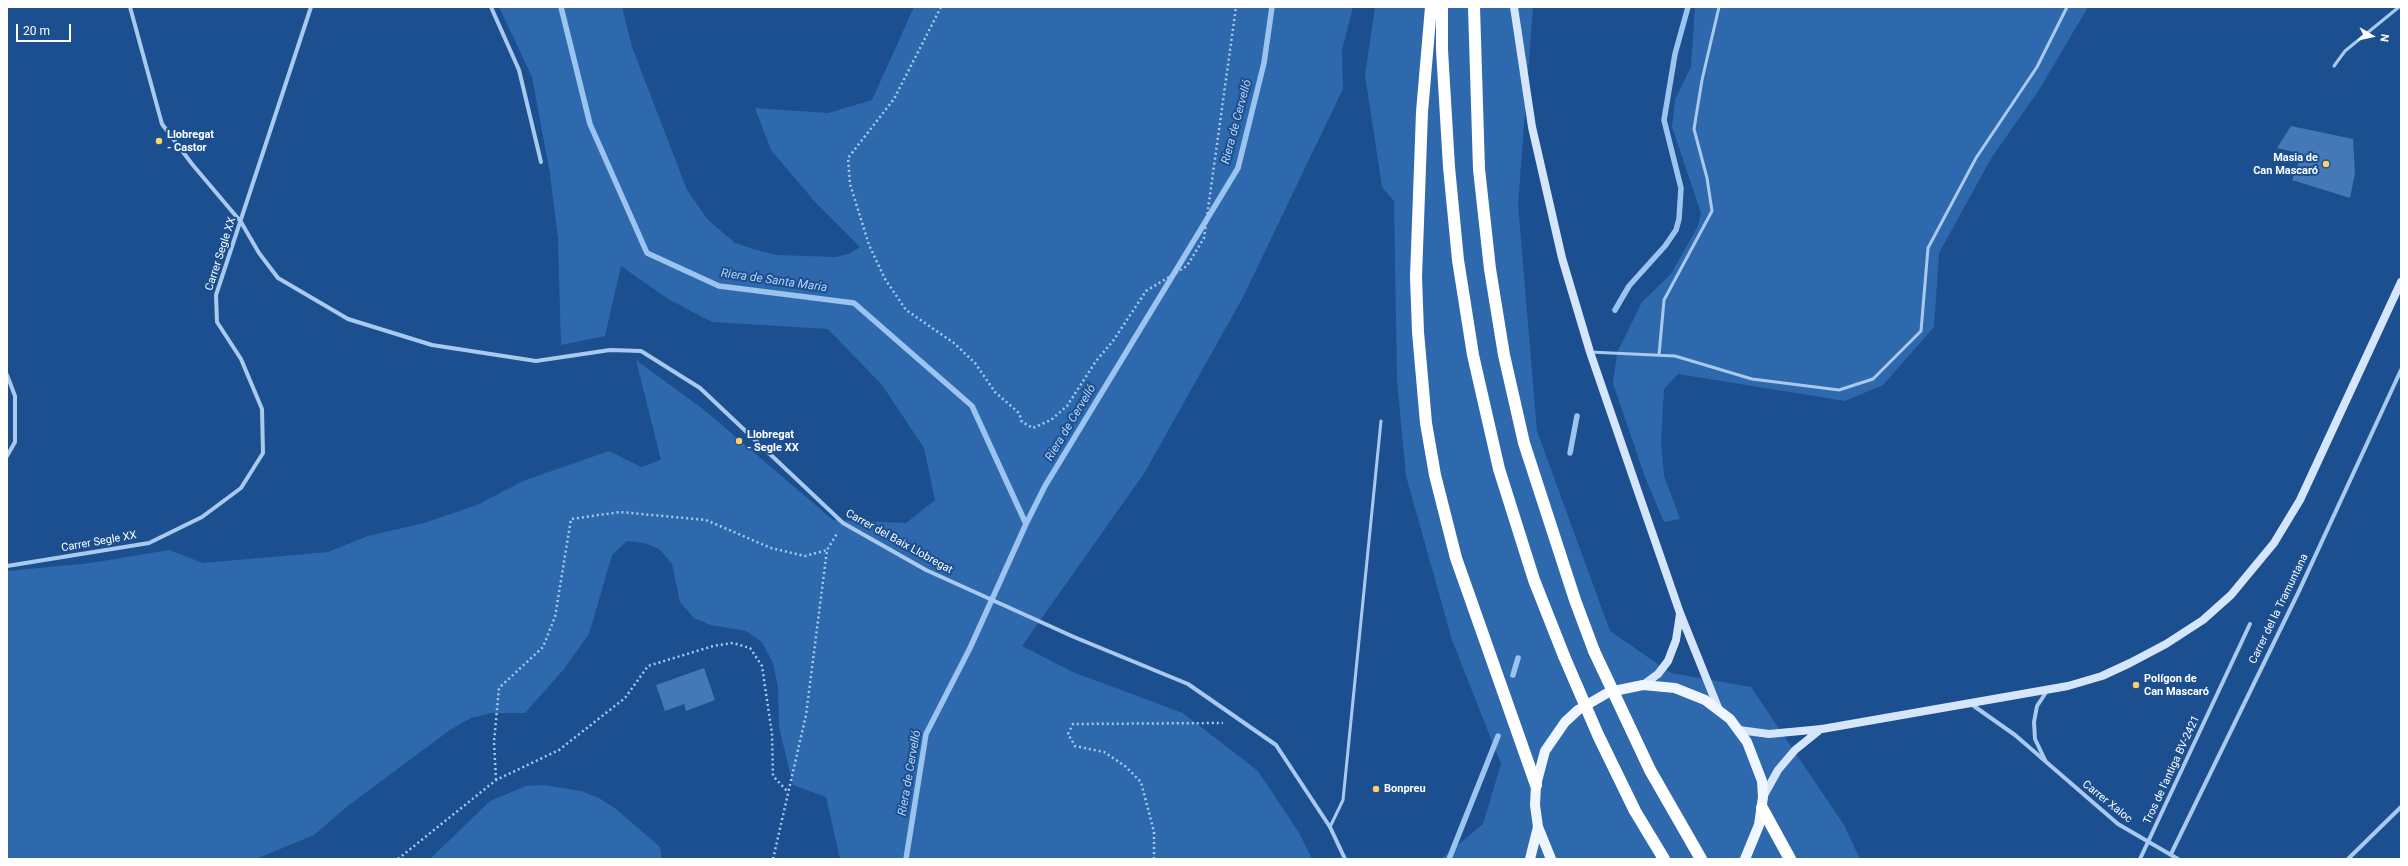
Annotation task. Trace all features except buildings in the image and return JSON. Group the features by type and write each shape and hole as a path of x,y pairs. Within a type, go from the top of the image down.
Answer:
{"highway":[{"path":"1431,7 1422,112 1416,277 1418,332 1426,423 1435,475 1456,558 1536,785"},
{"path":"1442,7 1442,50 1450,175 1458,260 1473,356 1499,469 1534,580 1564,656 1598,735 1635,811 1664,859"},
{"path":"1474,7 1479,169 1490,269 1504,355 1524,442 1573,593 1594,651 1650,770 1701,859"},
{"path":"1762,803 1790,859"}],"main road":[{"path":"1514,7 1523,78 1544,187 1562,258 1590,352 1680,613 1719,710"},
{"path":"1739,730 1769,734 1822,729 1854,722 2047,691 2102,676 2148,654 2203,620 2230,595 2274,543 2300,500 2401,282"},
{"path":"1643,685 1658,674 1668,661 1676,640 1680,613"},
{"path":"1551,859 1538,827 1534,805 1536,785 1545,751 1565,722 1578,710 1603,695 1626,687 1643,685 1659,686 1691,693 1719,710 1739,730 1756,762 1762,781 1762,803 1754,841 1745,859"},
{"path":"1762,803 1782,765 1795,750 1822,729"},
{"path":"1530,859 1538,827"}],"street":[{"name":"Carrer del Baix Llobregat","path":"130,7 142,58 162,124 192,164 241,222 259,253 278,278 348,319 432,345 536,361 610,350 641,351 700,388 843,523 926,570 1074,637 1188,684 1276,745 1330,827 1345,859"},
{"name":"Carrer Segle XX","path":"7,566 149,543 202,517 241,488 264,454 262,409 240,359 217,322 216,295 311,7"},
{"path":"491,7 519,70 541,162"},
{"name":"Carrer del la Tramuntana","path":"2171,854 2299,590 2401,370"},
{"path":"7,375 15,396 16,442 7,456"},
{"name":"Tros de l'antiga BV-2421","path":"2140,859 2149,844 2250,624"},
{"name":"Carrer Xaloc","path":"2047,691 2037,706 2034,722 2035,739 2049,766"},
{"name":"Carrer Xaloc","path":"1971,704 2002,725 2118,824 2149,844 2171,854 2178,859"},
{"path":"2348,859 2401,807"}],"lane":[{"path":"1658,355 1664,300 1712,211 1707,178 1694,129 1702,80 1719,7"},
{"path":"1590,352 1675,356 1752,379 1839,390 1873,379 1921,331 1928,248 1976,158 2037,67 2067,7"},
{"path":"2334,66 2345,51 2399,7"},
{"path":"1330,827 1343,800 1381,421"}],"path":[{"path":"941,7 894,99 848,158 850,184 869,245 884,279 906,310 954,343 975,363 995,392 1019,413 1022,422 1033,428 1051,420 1067,406 1096,361 1113,341 1146,291 1187,266 1204,238 1236,7"},
{"path":"496,780 494,742 499,688 543,648 556,617 571,519 620,512 706,520 771,548 805,556 827,550"},
{"path":"773,859 787,791 806,715 827,550 843,523"},
{"path":"398,859 496,780 559,750 625,698 648,666 713,646 733,643 750,648 762,666 772,734 773,776 787,791"},
{"path":"1154,859 1154,832 1141,782 1125,766 1104,752 1075,746 1068,734 1073,724 1245,723"}],"shaded area":[{"path":"499,7 622,7 632,47 687,190 708,220 735,243 757,250 777,255 836,257 851,253 860,247 815,202 771,150 755,108 828,113 872,100 914,7 1353,7 1342,50 1343,89 1243,297 1145,472 1022,646 1075,673 1183,713 1258,771 1298,831 1312,859 840,859 826,797 793,785 779,727 778,688 773,663 762,642 746,631 711,625 694,618 680,602 672,564 659,549 644,543 627,541 612,555 589,634 564,669 525,713 491,713 471,718 450,730 349,805 314,835 256,859 7,859 7,571 91,563 169,550 203,563 328,552 368,536 424,523 477,505 523,481 609,451 641,467 661,460 636,360 703,409 833,520 906,523 935,500 924,448 882,385 828,329 712,322 668,299 621,266 605,336 561,345 558,239 550,174 532,77"},
{"path":"1375,7 1533,7 1518,205 1537,431 1610,631 1671,673 1751,687 1844,825 1860,859 1441,859 1483,824 1501,764 1452,640 1406,476 1397,381 1394,201 1382,187 1365,75"},
{"path":"1695,7 2088,7 2039,90 1992,157 1939,253 1934,327 1883,385 1845,401 1678,374 1664,389 1661,443 1664,476 1680,519 1664,522 1645,477 1613,383 1617,353 1642,302 1671,274 1698,226 1701,213 1672,127 1675,100 1691,67"},
{"path":"544,785 581,791 599,798 616,809 660,847 662,859 430,859 490,801 526,786"}],"waterway":[{"name":"Riera de Santa Maria","path":"561,7 590,124 647,253 719,286 854,303 972,406 1026,524"},
{"name":"Riera de Cervelló","path":"906,859 926,734 970,648 1026,524 1045,486 1238,168 1264,63 1272,7"},
{"path":"1615,310 1629,286 1665,246 1676,230 1679,219 1681,188 1664,120 1675,54 1688,7"},
{"path":"1570,453 1577,416"},
{"path":"1513,675 1518,658"},
{"path":"1449,859 1498,736"}],"place":[{"name":"Llobregat - Castor","path":"159,141"},
{"name":"Masia de Can Mascaró","path":"2326,164"},
{"name":"Llobregat - Segle XX","path":"739,441"},
{"name":"Polígon de Can Mascaró","path":"2136,685"},
{"name":"Bonpreu","path":"1376,789"}]}
